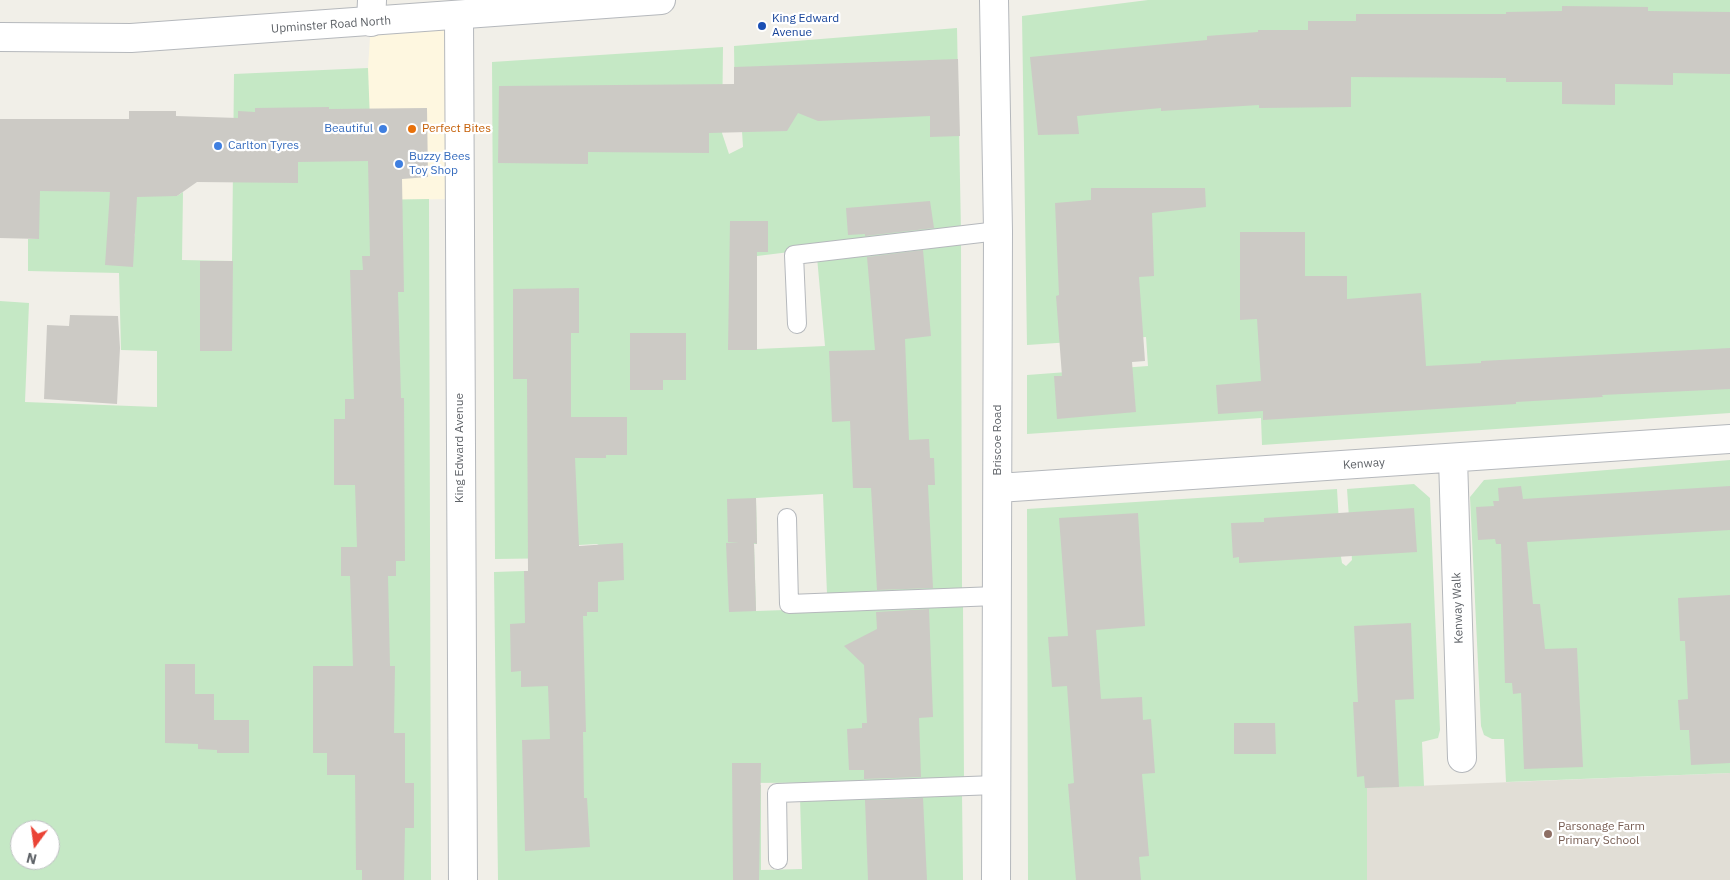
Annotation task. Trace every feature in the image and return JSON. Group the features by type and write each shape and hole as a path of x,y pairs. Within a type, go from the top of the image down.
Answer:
{"street":[{"name":"Upminster Road North","path":"0,37 131,38 371,11 459,16 661,0"},
{"name":"Briscoe Road","path":"994,0 998,231 996,880"},
{"name":"King Edward Avenue","path":"459,16 463,880"},
{"name":"Kenway","path":"998,488 1730,439"},
{"name":"Kenway Walk","path":"1453,458 1462,758"}],"lane":[{"path":"797,324 794,255 998,231"},
{"path":"787,518 789,604 996,596"},
{"path":"778,860 777,793 996,785"}],"shaded area":[{"path":"459,16 459,199 370,200 368,68 371,22"},
{"name":"Parsonage Farm Primary School","path":"1730,773 1730,880 1367,880 1367,788"}],"green space":[{"path":"1148,0 1730,0 1730,413 1262,445 1261,418 1027,434 1027,375 1148,366 1146,337 1027,345 1022,16"},
{"path":"957,28 961,231 757,256 757,349 825,346 817,257 961,241 962,590 827,594 823,494 756,498 757,544 754,544 756,611 963,604 964,782 733,783 733,785 761,785 761,870 802,869 800,797 962,793 963,880 498,880 494,572 585,569 623,561 623,559 597,544 579,545 569,558 495,559 492,62 723,47 722,133 729,154 743,147 742,131 735,113 734,46"},
{"path":"368,68 373,200 429,199 431,880 0,880 0,301 29,303 25,402 157,407 157,351 121,350 119,273 28,271 28,239 39,239 39,213 26,190 115,192 135,237 129,167 163,196 177,196 183,192 182,260 232,261 234,74"},
{"path":"1730,460 1730,773 1506,782 1504,739 1492,739 1484,735 1481,726 1470,497 1484,480"},
{"path":"1414,484 1430,498 1440,730 1438,738 1422,742 1424,786 1367,788 1367,880 1028,880 1027,509 1337,489 1341,557 1342,563 1346,566 1352,560 1347,489"}],"building":[{"path":"1562,6 1648,7 1648,11 1730,12 1730,74 1673,73 1673,85 1615,84 1615,105 1562,104 1562,82 1506,82 1506,78 1351,77 1351,107 1259,108 1259,105 1161,111 1161,108 1077,116 1079,134 1038,135 1030,57 1207,40 1207,36 1258,32 1258,30 1308,30 1308,21 1356,21 1356,14 1506,14 1506,12 1562,11"},
{"path":"958,59 960,136 930,137 930,116 818,121 798,113 787,131 709,133 709,153 588,152 588,164 498,163 499,86 734,84 734,67"},
{"path":"329,107 329,109 427,108 428,177 402,179 404,292 398,292 401,398 404,398 405,561 396,561 396,576 388,576 390,666 395,666 394,733 405,733 405,783 414,783 414,828 405,828 404,880 362,880 362,870 356,870 355,775 327,775 327,753 313,753 313,666 353,666 350,576 341,576 341,547 357,547 355,485 334,485 334,419 345,419 345,399 354,399 350,270 363,270 362,256 370,256 368,161 298,162 298,183 197,182 177,196 137,197 133,267 105,265 110,192 40,191 39,239 0,238 0,119 129,119 129,111 176,111 176,116 238,118 238,111 255,112 255,108"},
{"path":"1091,188 1205,188 1206,207 1152,213 1154,276 1139,277 1145,361 1132,362 1136,412 1057,419 1054,376 1062,376 1056,296 1059,295 1055,203 1091,200"},
{"path":"930,201 934,228 865,236 865,234 848,235 846,208"},
{"path":"730,221 768,221 768,252 757,252 757,350 728,350"},
{"path":"1240,232 1305,232 1305,276 1347,276 1347,299 1421,293 1426,366 1481,363 1481,361 1730,348 1730,389 1602,395 1603,397 1516,402 1516,404 1263,420 1263,411 1218,414 1216,385 1261,381 1257,319 1240,320"},
{"path":"923,250 931,336 905,339 909,440 929,439 930,458 934,458 935,485 928,485 933,588 877,590 871,488 853,488 850,421 832,422 829,351 875,350 867,257"},
{"path":"200,261 233,261 232,351 200,351"},
{"path":"579,288 579,333 571,333 571,417 627,417 627,455 606,455 606,458 575,458 579,546 623,543 624,580 598,582 598,612 587,612 587,616 583,616 586,732 583,732 584,798 587,798 590,847 525,851 522,740 550,739 548,686 521,687 521,671 511,672 510,624 525,623 524,571 528,571 527,379 513,379 513,289"},
{"path":"70,315 118,316 120,348 117,404 44,399 47,325 69,326"},
{"path":"630,333 686,333 686,380 663,380 663,390 630,390"},
{"path":"1521,486 1523,499 1730,486 1730,530 1527,542 1533,604 1540,604 1545,649 1577,648 1583,767 1524,769 1521,693 1513,694 1512,683 1505,683 1501,544 1496,544 1495,539 1478,540 1476,507 1494,506 1493,501 1499,501 1498,488"},
{"path":"756,498 757,544 754,543 756,611 729,612 726,543 739,542 728,542 727,499"},
{"path":"1414,508 1417,552 1239,563 1239,557 1233,558 1231,523 1264,522 1264,518"},
{"path":"1138,513 1145,626 1096,630 1101,699 1142,697 1143,720 1151,719 1155,773 1142,774 1149,856 1139,857 1141,880 1076,880 1068,784 1074,783 1067,686 1052,687 1048,637 1068,636 1059,518"},
{"path":"1730,595 1730,763 1691,765 1689,730 1680,730 1678,700 1688,699 1685,641 1680,641 1678,598"},
{"path":"929,609 933,717 919,718 921,777 864,779 864,770 849,770 847,729 862,728 862,723 867,723 864,665 844,646 877,629 876,612"},
{"path":"1411,623 1414,699 1395,700 1399,787 1365,788 1364,776 1357,777 1353,702 1358,702 1354,626"},
{"path":"165,664 195,664 195,694 214,694 214,720 249,720 249,753 217,753 217,750 198,749 198,744 165,743"},
{"path":"1234,723 1275,723 1276,754 1234,754"},
{"path":"732,763 761,763 759,880 733,880"},
{"path":"923,798 927,880 868,880 865,800"}],"place":[{"name":"King Edward Avenue","path":"762,26"},
{"name":"Beautiful","path":"383,129"},
{"name":"Perfect Bites","path":"412,129"},
{"name":"Carlton Tyres","path":"218,146"},
{"name":"Buzzy Bees Toy Shop","path":"399,164"},
{"name":"Parsonage Farm Primary School","path":"1548,834"}]}
